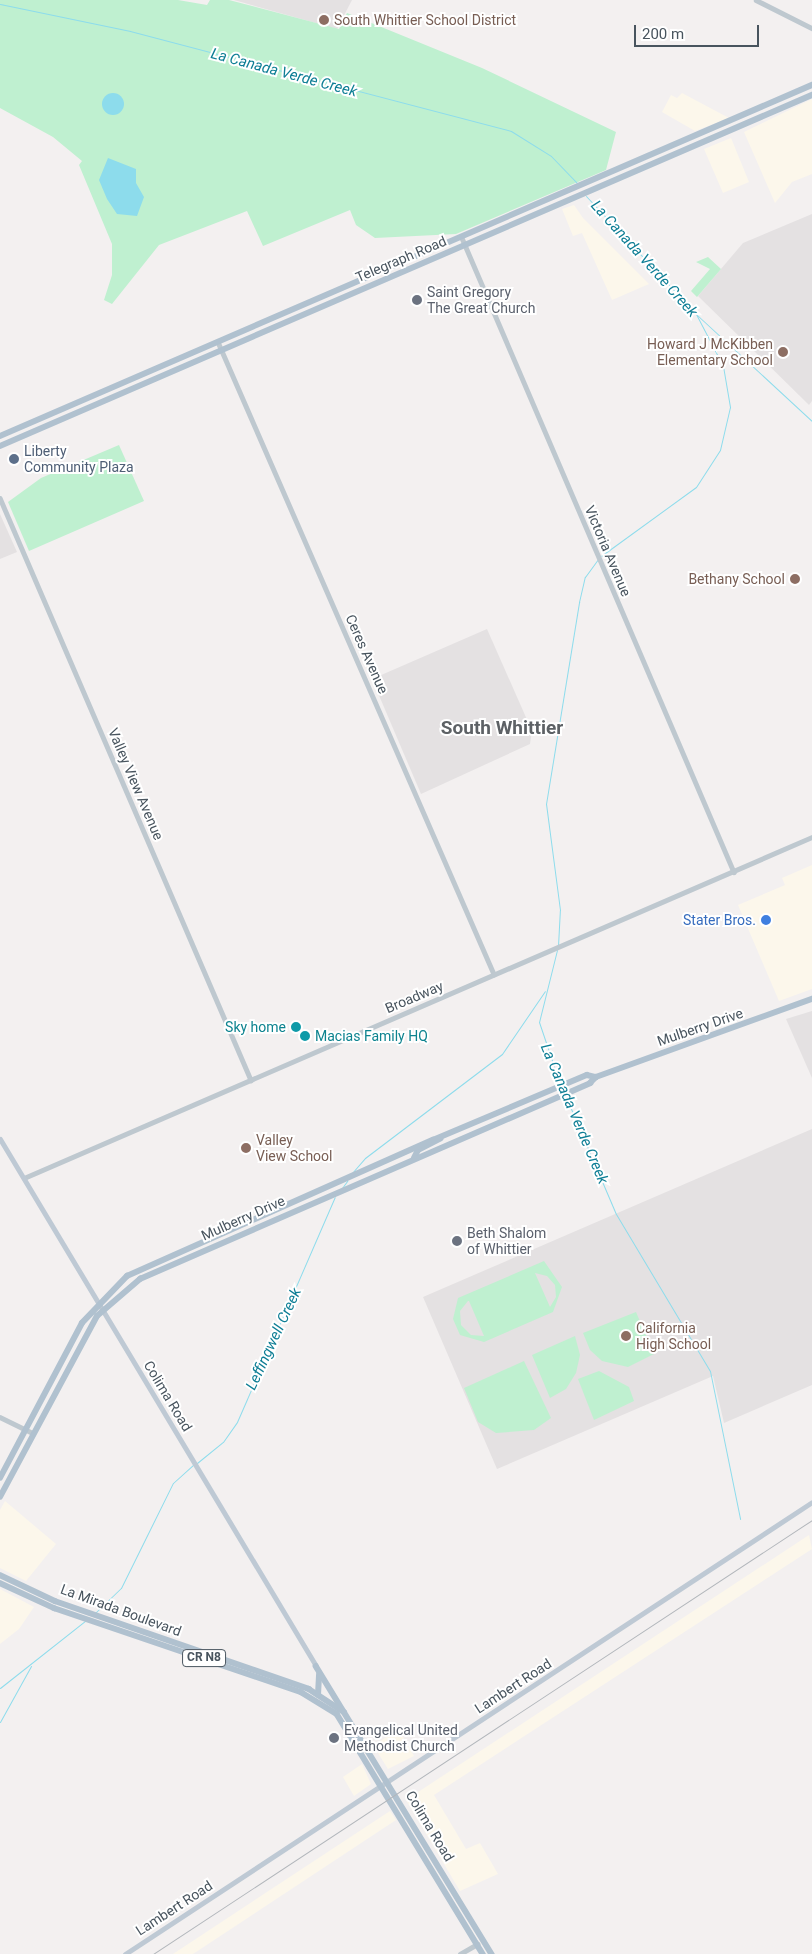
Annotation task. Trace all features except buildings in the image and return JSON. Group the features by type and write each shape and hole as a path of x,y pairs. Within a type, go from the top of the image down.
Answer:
{"main road":[{"name":"Telegraph Road","path":"0,436 594,181 812,85"},
{"name":"Telegraph Road","path":"0,446 812,95"},
{"name":"Mulberry Drive","path":"0,1497 77,1349 103,1310 161,1267 565,1094 596,1077 812,999"},
{"name":"Mulberry Drive","path":"0,1478 82,1324 99,1302 150,1263 561,1085 587,1075 596,1077"},
{"path":"414,1158 418,1150 445,1134"},
{"name":"Colima Road","path":"0,1139 316,1666 389,1781 483,1954"},
{"name":"Lambert Road","path":"126,1954 812,1502"},
{"name":"La Mirada Boulevard","path":"0,1575 93,1614 318,1697 344,1712"},
{"name":"La Mirada Boulevard","path":"0,1583 87,1619 318,1697 337,1714"},
{"path":"316,1666 322,1682 318,1697"},
{"name":"Colima Road","path":"337,1714 381,1786 471,1919 492,1954"},
{"path":"465,1923 471,1919"}],"street":[{"path":"756,0 812,28"},
{"name":"Victoria Avenue","path":"462,238 734,872"},
{"name":"Ceres Avenue","path":"218,342 494,974"},
{"name":"Valley View Avenue","path":"0,498 251,1080"},
{"name":"Broadway","path":"24,1178 812,837"},
{"path":"0,1417 33,1433"},
{"path":"460,1954 477,1944"}],"shaded area":[{"name":"South Whittier School District","path":"234,0 352,0 337,29"},
{"path":"682,93 729,118 695,131 662,112 671,95 677,98"},
{"path":"812,99 812,174 792,182 775,203 744,132"},
{"path":"731,138 749,182 723,193 704,149"},
{"path":"574,205 583,218 649,284 612,300 582,233 573,236 562,209"},
{"name":"Howard J McKibben Elementary School","path":"812,214 812,401 809,405 698,296 743,243"},
{"path":"0,514 17,552 0,559"},
{"path":"487,629 532,731 530,744 421,794 372,679"},
{"path":"812,865 812,989 779,1001 738,905 785,885 782,878"},
{"path":"812,1011 812,1078 786,1019"},
{"name":"California High School","path":"812,1129 812,1385 724,1423 713,1376 497,1469 423,1297"},
{"path":"5,1501 56,1544 26,1581 0,1568 0,1510"},
{"path":"809,1535 812,1549 434,1795 466,1849 480,1843 498,1874 460,1891 406,1800"},
{"path":"0,1589 34,1607 19,1629 0,1644"},
{"path":"399,1730 414,1756 388,1769 373,1745"},
{"path":"362,1764 371,1784 354,1796 343,1777"},
{"path":"390,1811 396,1820 193,1954 173,1954"}],"green space":[{"path":"0,0 178,0 207,5 210,0 229,0 339,29 347,13 482,68 616,132 606,170 456,234 375,238 356,225 350,210 263,246 247,211 159,245 112,304 104,300 112,275 112,244 79,165 82,161 53,137 0,108"},
{"path":"708,257 721,269 697,297 691,291 710,269 696,262"},
{"path":"119,445 144,501 29,551 8,502 41,478"},
{"path":"544,1261 562,1287 553,1312 484,1342 460,1335 453,1319 458,1298","holes":["535,1273 547,1276 555,1285 556,1297 550,1307","469,1301 484,1336 471,1335 461,1325 460,1311"]},
{"path":"636,1312 654,1354 628,1367 602,1361 590,1350 583,1333"},
{"path":"575,1336 580,1355 576,1373 566,1389 550,1398 532,1355"},
{"path":"524,1361 551,1418 534,1430 496,1433 478,1422 464,1388"},
{"path":"599,1371 629,1387 634,1401 594,1420 578,1379"}],"water":[{"path":"113,93 121,96 124,104 121,112 113,115 105,112 102,104 105,96"},
{"path":"108,158 136,169 136,183 144,197 137,216 117,214 107,199 99,180"}],"waterway":[{"name":"La Canada Verde Creek","path":"0,4 130,31 511,131 551,156 578,184"},
{"name":"La Canada Verde Creek","path":"586,196 696,314 723,366 730,407 720,450 696,487 601,556"},
{"path":"697,315 812,421"},
{"name":"La Canada Verde Creek","path":"558,946 560,910 546,804 579,602 585,577 598,559"},
{"name":"La Canada Verde Creek","path":"557,950 539,1022 560,1084"},
{"name":"Leffingwell Creek","path":"352,1173 365,1158 502,1054 545,991"},
{"name":"La Canada Verde Creek","path":"566,1097 616,1214 710,1371 740,1519"},
{"name":"Leffingwell Creek","path":"342,1188 347,1181"},
{"name":"Leffingwell Creek","path":"197,1463 223,1442 237,1422 335,1197"},
{"name":"Leffingwell Creek","path":"95,1613 121,1588 173,1483 193,1465"},
{"name":"Leffingwell Creek","path":"0,1688 86,1620"},
{"path":"0,1722 31,1666"}],"railway":[{"path":"153,1954 812,1520"}],"place":[{"name":"South Whittier School District","path":"324,20"},
{"name":"Saint Gregory The Great Church","path":"417,300"},
{"name":"Howard J McKibben Elementary School","path":"783,352"},
{"name":"Liberty Community Plaza","path":"14,459"},
{"name":"Bethany School","path":"795,579"},
{"name":"Stater Bros.","path":"766,920"},
{"name":"Sky home","path":"296,1027"},
{"name":"Macias Family HQ","path":"305,1036"},
{"name":"Valley View School","path":"246,1148"},
{"name":"Beth Shalom of Whittier","path":"457,1241"},
{"name":"California High School","path":"626,1336"},
{"name":"Evangelical United Methodist Church","path":"334,1738"}],"district":[{"name":"South Whittier","path":"502,728"}]}
